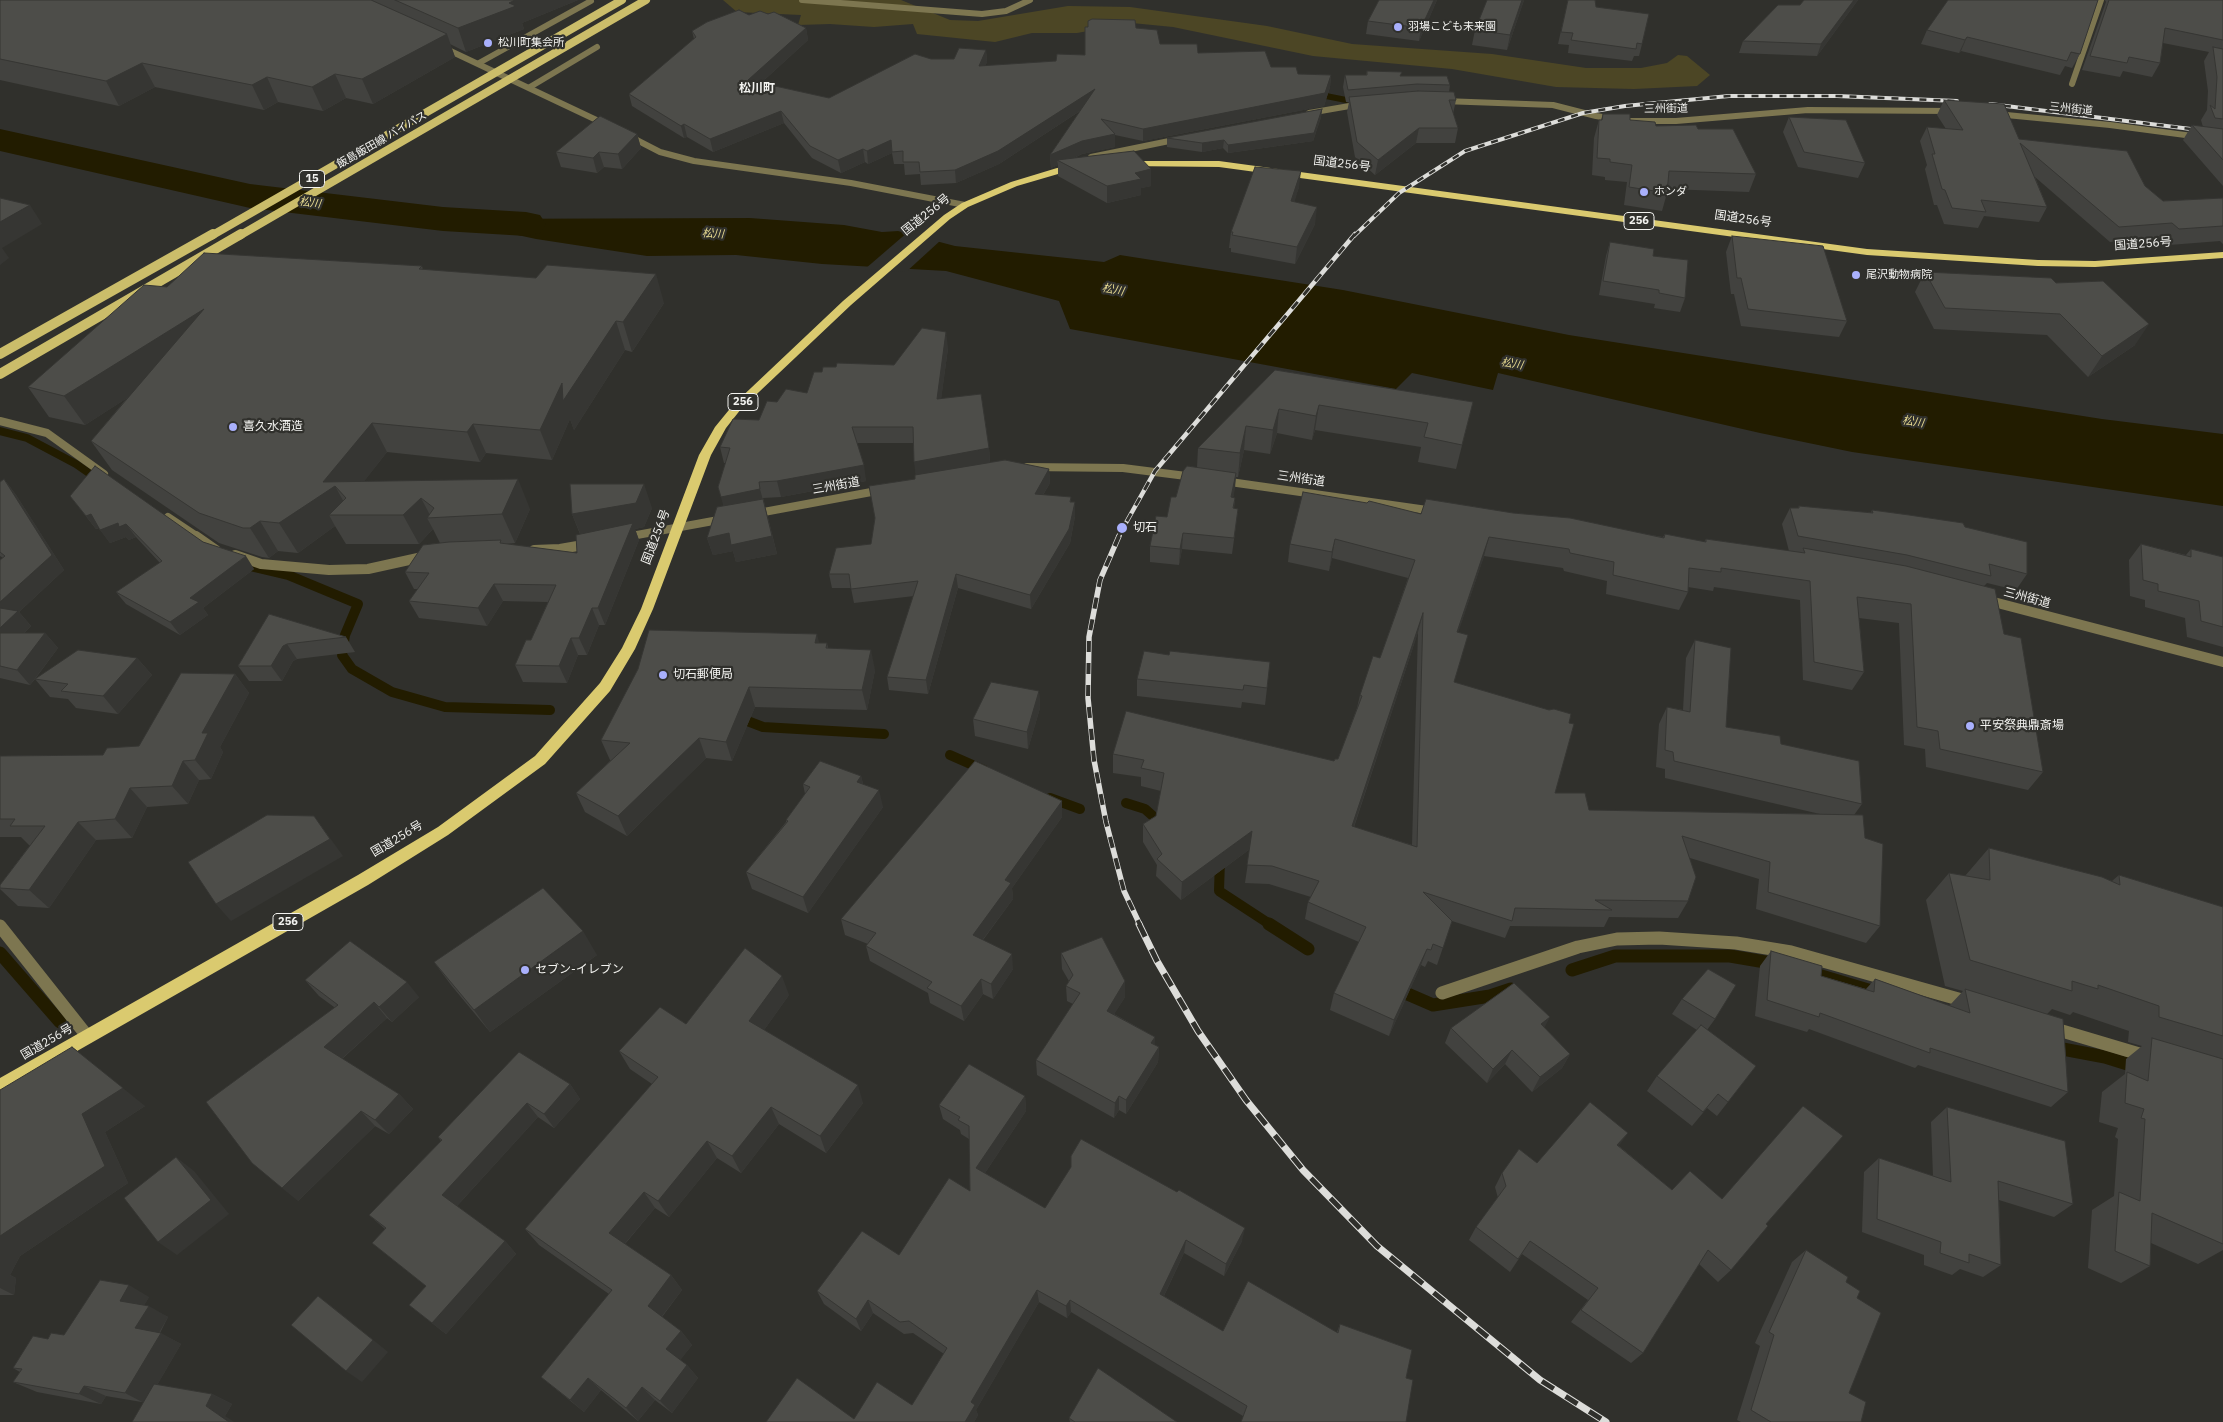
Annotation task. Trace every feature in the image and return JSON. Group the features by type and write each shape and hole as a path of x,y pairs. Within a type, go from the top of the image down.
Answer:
{"highway":[{"name":"国道256号","path":"1120,164 1219,164 1868,252 1953,259 2095,264 2223,255"},
{"name":"国道256号","path":"0,1087 362,880 443,831 540,760 605,687 628,649 706,455 721,427 737,407 847,303 947,217 966,205 1014,184 1057,171 1102,166"}],"main road":[{"name":"飯島飯田線 バイパス","path":"0,354 321,174 622,0"},
{"name":"飯島飯田線 バイパス","path":"0,374 646,0"}],"street":[{"path":"802,0 982,14 1006,11 1030,0"},
{"path":"2072,84 2101,0"},
{"path":"479,62 591,1"},
{"path":"435,44 479,62 660,152 694,161 851,183 966,205"},
{"path":"530,87 598,47"},
{"name":"三州街道","path":"1434,101 1553,105 1596,116 1629,121 1676,121 1808,110 1963,112"},
{"path":"1300,114 1368,104"},
{"name":"三州街道","path":"1991,113 2101,124 2223,140"},
{"path":"1083,159 1186,138"},
{"path":"1057,171 1074,163"},
{"path":"0,421 47,434 112,480"},
{"path":"1017,467 1123,468 1203,478"},
{"name":"三州街道","path":"1213,480 1440,511"},
{"name":"三州街道","path":"747,515 890,488"},
{"path":"160,512 216,549 261,564 330,570 368,568 438,555"},
{"path":"619,538 737,516"},
{"path":"522,550 560,549 599,542"},
{"name":"三州街道","path":"1978,598 2223,662"},
{"path":"0,926 88,1037"},
{"path":"1442,993 1578,947 1617,939 1659,938 1736,943 1791,952 1983,1007"},
{"path":"2040,1024 2160,1061"}],"shaded area":[{"path":"723,0 901,0 950,20 978,21 1068,6 1130,7 1267,26 1352,44 1492,54 1586,68 1641,68 1667,63 1678,55 1687,56 1710,75 1697,86 1634,89 1556,87 1452,69 1313,56 1173,27 1132,23 1077,33 1032,33 995,42 917,34 913,24 874,27 830,24 798,25 801,15 737,12"}],"water":[{"path":"750,218 844,225 882,232 898,231 955,246 1104,262 1120,255 1343,290 1569,335 2102,419 2223,434 2223,506 1852,452 1498,373 1493,390 1412,373 1396,389 1070,329 1059,301 946,271 822,264 736,255 647,256 536,239 443,219"}],"pier":[{"path":"908,232 941,240 906,272 865,269"}],"building":[{"path":"0,0 371,0 447,34 362,79 335,74 312,87 267,77 252,85 142,63 106,81 0,59"},
{"path":"395,0 515,0 509,3 516,6 458,28"},
{"path":"1379,0 1434,0 1421,28 1368,21"},
{"path":"1487,0 1522,0 1510,35 1475,30"},
{"path":"1568,0 1595,0 1596,7 1649,14 1642,44 1637,43 1636,49 1571,40 1573,33 1561,32"},
{"path":"1804,0 1854,0 1821,44 1743,41 1778,5 1800,5"},
{"path":"1948,0 2098,0 2080,54 2071,52 2067,61 1967,37 1965,40 1927,30"},
{"path":"2109,0 2223,0 2223,40 2165,28 2160,63 2129,57 2127,63 2090,56"},
{"path":"739,10 749,15 760,11 768,14 774,12 806,28 748,80 829,98 915,54 931,59 954,59 959,48 986,50 979,66 1056,61 1057,54 1085,55 1085,27 1088,27 1088,21 1092,19 1135,20 1136,28 1157,30 1160,44 1197,44 1198,53 1265,51 1271,67 1296,67 1298,74 1331,75 1325,93 1143,129 1101,119 1115,134 1082,141 1050,155 1095,89 998,151 955,170 920,172 919,162 903,162 903,151 892,152 891,140 867,151 863,149 838,160 810,146 781,111 710,139 684,124 681,126 629,94 696,37 692,31 707,22"},
{"path":"2213,47 2223,49 2223,119 2215,118 2210,105 2215,109 2217,77"},
{"path":"1367,71 1402,72 1400,76 1447,76 1450,85 1417,84 1348,90 1345,75 1367,75"},
{"path":"1418,91 1454,92 1456,100 1449,100 1458,128 1419,128 1378,160 1357,142 1349,97"},
{"path":"1944,100 2004,104 2019,139 2127,151 2145,186 2163,201 2223,198 2223,226 2179,229 2172,223 2119,227 2020,143 2047,207 1981,200 1986,212 1952,208 1945,190 1942,189 1927,127 1963,130"},
{"path":"1322,109 1314,133 1228,145 1224,140 1202,143 1167,138"},
{"path":"1603,114 1630,114 1630,120 1655,122 1656,126 1696,125 1698,129 1733,129 1756,174 1669,171 1667,193 1629,187 1632,165 1610,162 1610,159 1597,158 1599,120 1602,120"},
{"path":"600,116 637,134 618,154 599,152 593,158 556,152"},
{"path":"1789,117 1846,120 1865,163 1804,152"},
{"path":"2192,125 2223,129 2223,160"},
{"path":"1134,151 1151,169 1135,173 1141,179 1107,186 1057,160"},
{"path":"1255,167 1301,171 1291,201 1317,207 1297,247 1232,235 1233,232 1231,232"},
{"path":"0,198 30,205 0,222"},
{"path":"1732,236 1823,246 1847,321 1748,309 1741,278 1737,278"},
{"path":"1610,242 1654,249 1653,256 1688,260 1685,298 1659,293 1659,290 1603,281"},
{"path":"204,253 422,266 419,269 536,278 547,265 656,274 623,322 616,321 563,401 562,383 540,430 473,424 467,432 372,423 323,482 518,479 502,514 427,518 434,508 421,498 403,515 329,515 346,498 335,486 279,523 260,521 250,528 243,528 199,513 91,441 204,309 64,396 28,387 144,285 167,287"},
{"path":"1925,272 2051,278 2056,283 2103,281 2149,324 2102,356 2060,314 1945,308"},
{"path":"922,328 946,332 937,399 981,394 989,448 914,462 913,427 852,427 864,465 777,481 759,482 760,489 721,497 718,487 730,448 720,447 733,419 759,420 767,401 777,402 786,389 807,393 814,372 822,372 823,367 836,367 837,363 894,365"},
{"path":"1275,370 1473,402 1462,445 1424,437 1428,423 1319,405 1316,416 1279,409 1273,430 1246,426 1240,453 1198,448"},
{"path":"1005,460 1049,469 1035,494 1071,497 1070,502 1075,502 1069,529 1030,595 956,574 926,680 887,677 918,581 851,589 849,574 829,574 836,548 871,544 875,518 869,486 915,479 915,475"},
{"path":"95,466 203,542 246,556 190,598 199,602 170,622 116,592 162,561 126,524 119,527 118,523 100,530 91,514 86,516 70,496"},
{"path":"1187,466 1236,473 1231,497 1235,498 1233,508 1238,509 1234,538 1183,533 1180,549 1150,546 1156,516 1167,517 1171,497 1176,497 1183,471"},
{"path":"4,479 52,555 0,602 0,560 5,556 0,552 0,482"},
{"path":"570,484 644,484 636,503 572,514"},
{"path":"1303,492 1367,503 1369,501 1421,514 1426,499 1513,513 1570,518 1664,538 1665,534 1706,542 1706,539 1805,553 1803,548 1906,566 1995,589 2004,634 2021,638 2043,772 1940,749 1938,731 1917,727 1911,604 1857,597 1864,672 1814,662 1810,581 1721,568 1721,572 1689,568 1688,592 1613,575 1614,562 1570,553 1569,549 1489,537 1457,632 1468,635 1454,682 1549,710 1554,709 1571,714 1569,723 1574,724 1555,793 1585,793 1589,810 1863,815 1865,838 1883,844 1880,926 1768,892 1770,862 1682,836 1696,877 1688,901 1595,900 1612,910 1515,908 1512,921 1423,892 1452,921 1443,948 1433,944 1431,950 1427,949 1394,1020 1334,993 1366,927 1308,902 1319,881 1272,866 1247,865 1252,831 1182,882 1157,859 1162,854 1143,824 1156,816 1164,773 1141,768 1144,760 1113,754 1126,711 1334,761 1338,759 1362,696 1360,695 1373,656 1380,658 1415,560 1335,539 1332,552 1290,544","holes":["1423,613 1417,847 1352,826"]},
{"path":"763,499 772,536 731,545 729,533 707,538 717,507"},
{"path":"1799,506 1873,513 1872,510 1963,523 1965,527 2027,542 2027,574 1989,564 1991,576 1907,555 1798,536 1790,508 1799,508"},
{"path":"633,523 598,608 592,608 579,638 571,638 559,666 515,665 526,640 531,640 556,585 494,584 478,608 409,601 429,573 405,572 423,545 501,540 500,543 577,553 576,535"},
{"path":"2141,544 2191,557 2191,549 2223,557 2223,627 2201,621 2199,601 2158,591 2158,584 2143,580"},
{"path":"0,608 18,611 0,628"},
{"path":"269,614 346,637 287,644 283,646 271,666 238,666"},
{"path":"649,630 817,634 815,643 827,643 826,648 871,650 862,690 749,687 726,742 699,738 618,816 576,793 630,743 601,740 638,669"},
{"path":"0,633 45,633 17,670 0,666"},
{"path":"1695,640 1731,648 1726,727 1780,736 1781,744 1859,761 1862,804 1674,761 1673,752 1665,750 1667,707 1690,712"},
{"path":"78,650 137,658 103,696 61,691 68,684 35,679"},
{"path":"1144,651 1169,655 1170,651 1270,662 1267,688 1244,685 1243,690 1137,679"},
{"path":"181,673 235,674 202,733 208,733 195,760 183,761 172,786 130,788 115,819 78,822 29,890 0,888 0,885 45,826 10,826 15,819 0,819 0,756 103,755 107,748 139,746"},
{"path":"991,682 1039,691 1027,732 973,719"},
{"path":"820,761 861,776 857,782 879,790 803,897 746,872 788,821 786,820 810,787 803,784"},
{"path":"975,761 1062,801 1005,880 1011,883 973,935 1012,954 991,984 981,979 961,1006 927,988 932,982 866,946 876,933 841,919"},
{"path":"267,815 314,816 330,839 216,904 188,862"},
{"path":"1989,848 2102,877 2120,885 2119,875 2223,907 2223,1036 2159,1017 2159,1006 2098,985 2098,989 2072,981 2072,991 1970,960 1949,873 1990,880"},
{"path":"543,888 583,931 474,1010 434,962"},
{"path":"1102,937 1125,981 1107,1011 1155,1037 1151,1043 1159,1047 1126,1100 1119,1096 1115,1103 1036,1060 1080,993 1066,986 1073,975 1061,953"},
{"path":"350,941 407,982 379,1007 374,1002 324,1047 399,1094 375,1120 361,1111 282,1188 252,1163 206,1102 338,1005 305,980"},
{"path":"745,948 782,976 749,1021 858,1085 820,1136 771,1107 732,1156 707,1141 658,1201 644,1192 609,1233 671,1275 648,1306 681,1331 666,1349 687,1365 660,1401 642,1387 626,1408 588,1378 570,1400 541,1377 612,1290 525,1229 658,1077 619,1051 660,1007 686,1024"},
{"path":"1771,951 1822,966 1821,976 1874,992 1875,979 1970,1013 1965,989 2063,1019 2068,1092 1930,1048 1930,1053 1820,1013 1819,1017 1767,1000"},
{"path":"1708,969 1736,985 1715,1019 1682,999"},
{"path":"1514,983 1550,1017 1541,1024 1570,1054 1540,1077 1512,1050 1493,1069 1451,1028"},
{"path":"1701,1025 1756,1066 1728,1102 1718,1094 1703,1112 1657,1076"},
{"path":"2152,1038 2223,1059 2223,1244 2152,1213 2150,1266 2115,1251 2119,1192 2140,1201 2145,1119 2141,1118 2144,1109 2125,1103 2127,1072 2148,1081"},
{"path":"72,1047 123,1088 82,1114 105,1166 0,1236 0,1090"},
{"path":"519,1052 570,1084 544,1114 527,1103 442,1195 505,1241 432,1323 409,1305 426,1286 372,1243 386,1228 369,1215 442,1140 438,1137"},
{"path":"969,1064 1025,1096 976,1168 1045,1208 1071,1167 1071,1156 1081,1139 1177,1192 1179,1190 1245,1228 1226,1264 1186,1240 1160,1294 1223,1331 1248,1281 1338,1333 1340,1324 1412,1350 1406,1378 1413,1380 1406,1422 1241,1422 1247,1406 1070,1300 1066,1306 1037,1290 971,1402 975,1405 965,1422 766,1422 797,1378 854,1419 877,1382 912,1405 947,1348 909,1321 900,1322 868,1300 856,1319 817,1291 862,1231 899,1255 949,1178 970,1191 969,1126 958,1120 960,1117 939,1105"},
{"path":"1590,1102 1628,1133 1617,1145 1672,1190 1690,1171 1722,1199 1803,1106 1843,1136 1766,1224 1768,1226 1731,1270 1708,1250 1643,1353 1581,1310 1598,1288 1530,1241 1518,1259 1476,1227 1506,1186 1502,1173 1519,1149 1537,1163"},
{"path":"1947,1107 2065,1141 2073,1204 1998,1181 2001,1265 1969,1254 1969,1263 1940,1253 1941,1242 1877,1219 1879,1158 1951,1182"},
{"path":"176,1157 211,1200 158,1242 124,1198"},
{"path":"1806,1250 1848,1277 1846,1282 1860,1291 1857,1298 1881,1313 1849,1393 1866,1402 1861,1422 1771,1422 1751,1410 1774,1335 1769,1332"},
{"path":"100,1280 129,1285 120,1301 149,1306 135,1328 161,1333 125,1393 84,1386 79,1394 13,1382 22,1369 13,1368 33,1336 48,1339 51,1333 64,1335"},
{"path":"318,1296 373,1340 346,1371 291,1325"},
{"path":"1098,1368 1177,1422 1075,1422 1069,1418"},
{"path":"154,1384 212,1394 206,1406 229,1422 132,1422"}],"waterway":[{"path":"1316,94 1346,100"},
{"name":"松川","path":"0,140 250,196 443,219 526,224"},
{"path":"0,431 27,438 76,464 99,480"},
{"path":"254,567 288,575 358,604 345,635 342,655 352,669 392,692 445,707 550,710"},
{"path":"737,717 763,727 884,734"},
{"path":"950,755 984,770"},
{"path":"1050,798 1080,809"},
{"path":"1126,803 1145,809 1163,825"},
{"path":"1220,859 1219,891 1271,925"},
{"path":"1269,924 1308,949"},
{"path":"0,953 60,1022"},
{"path":"1572,970 1615,956 1730,956 1777,964"},
{"path":"1808,972 1878,993"},
{"path":"1396,989 1433,1005 1490,996 1511,989"},
{"path":"2052,1047 2105,1057 2137,1067"}],"railway":[{"path":"1354,236 1399,193 1465,151 1583,113 1625,106 1729,96 1837,96 1957,101"},
{"path":"1990,104 2223,133"},
{"path":"1118,537 1155,471 1355,234"},
{"path":"1119,536 1100,580 1089,637 1088,698 1094,760 1106,822 1124,891 1140,925"},
{"path":"1139,924 1157,961 1198,1031 1246,1100 1303,1170 1377,1246 1540,1380 1606,1422"}],"place":[{"name":"羽場こども未来園","path":"1398,27"},
{"name":"松川町集会所","path":"488,43"},
{"name":"ホンダ","path":"1644,192"},
{"name":"尾沢動物病院","path":"1856,275"},
{"name":"喜久水酒造","path":"233,427"},
{"name":"切石","path":"1122,528"},
{"name":"切石郵便局","path":"663,675"},
{"name":"平安祭典鼎斎場","path":"1970,726"},
{"name":"セブン-イレブン","path":"525,970"}],"district":[{"name":"松川町","path":"757,89"}]}
